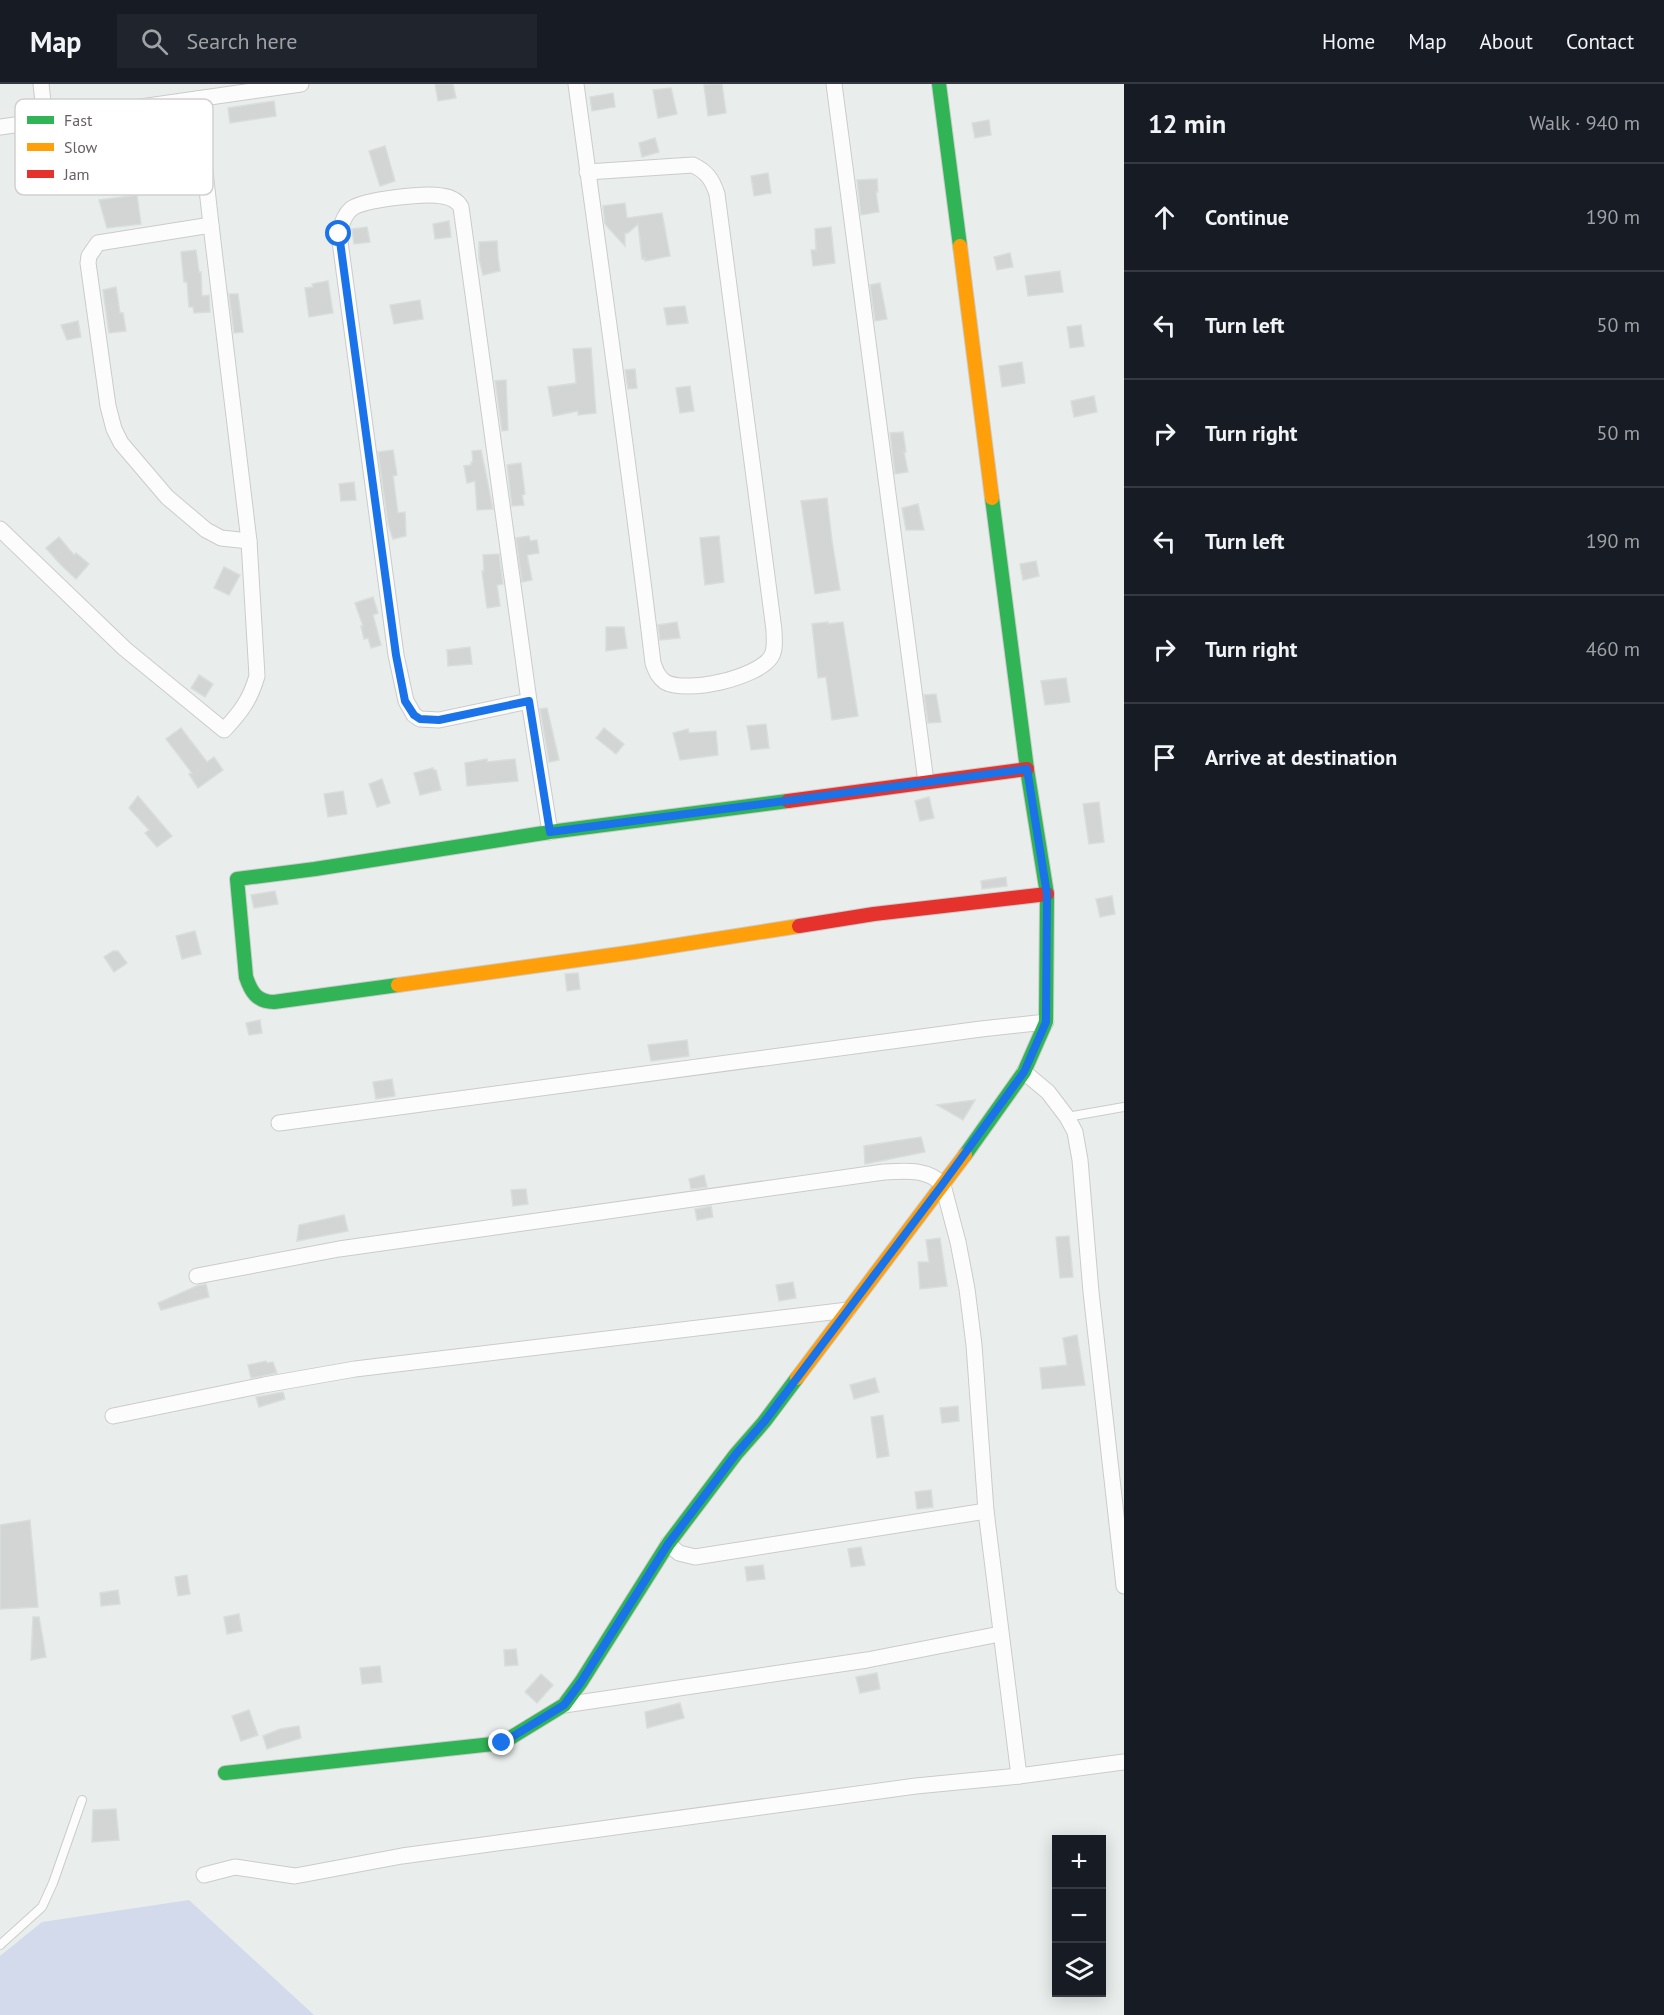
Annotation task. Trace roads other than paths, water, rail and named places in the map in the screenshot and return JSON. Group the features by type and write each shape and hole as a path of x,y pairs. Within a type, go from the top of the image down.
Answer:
{"street":[{"path":"41,84 43,99"},
{"path":"197,99 301,84"},
{"path":"576,84 587,172 653,663 657,675 672,685 695,685 741,677 769,660 774,646 774,630 717,194 713,181 704,171 693,165 587,172"},
{"path":"834,84 926,782"},
{"path":"225,1773 502,1743 564,1705 668,1544 736,1454 764,1422 1024,1072 1046,1022 1047,894 1027,769 939,84"},
{"path":"0,128 15,125"},
{"path":"0,529 125,649 224,730 243,709 253,691 257,676 249,542 207,195"},
{"path":"529,701 439,720 420,719 414,715 405,701 396,655 339,234 343,220 351,209 374,201 414,195 442,196 453,199 461,207 529,701 550,832"},
{"path":"210,225 98,243 89,256 88,263 108,406 114,429 121,443 167,497 206,530 221,538 249,542"},
{"path":"1027,769 550,832 237,879 246,977 250,990 258,999 274,1002 634,952 874,914 1047,894"},
{"path":"279,1123 970,1030 1046,1022"},
{"path":"1024,1072 1048,1092 1075,1132 1080,1160 1091,1292 1118,1470 1124,1586"},
{"path":"197,1276 339,1249 884,1172 922,1173 936,1179 942,1185 958,1242 967,1289 974,1346 986,1511 1019,1776"},
{"path":"112,1416 264,1385 354,1370 848,1310"},
{"path":"668,1544 679,1553 695,1557 986,1511"},
{"path":"564,1705 867,1660 1000,1634"},
{"path":"204,1875 235,1867 295,1876 402,1856 916,1786 1019,1776 1124,1762"}],"lane":[{"path":"1067,1117 1124,1107"},
{"path":"0,1945 42,1907 53,1883 82,1800"}]}
